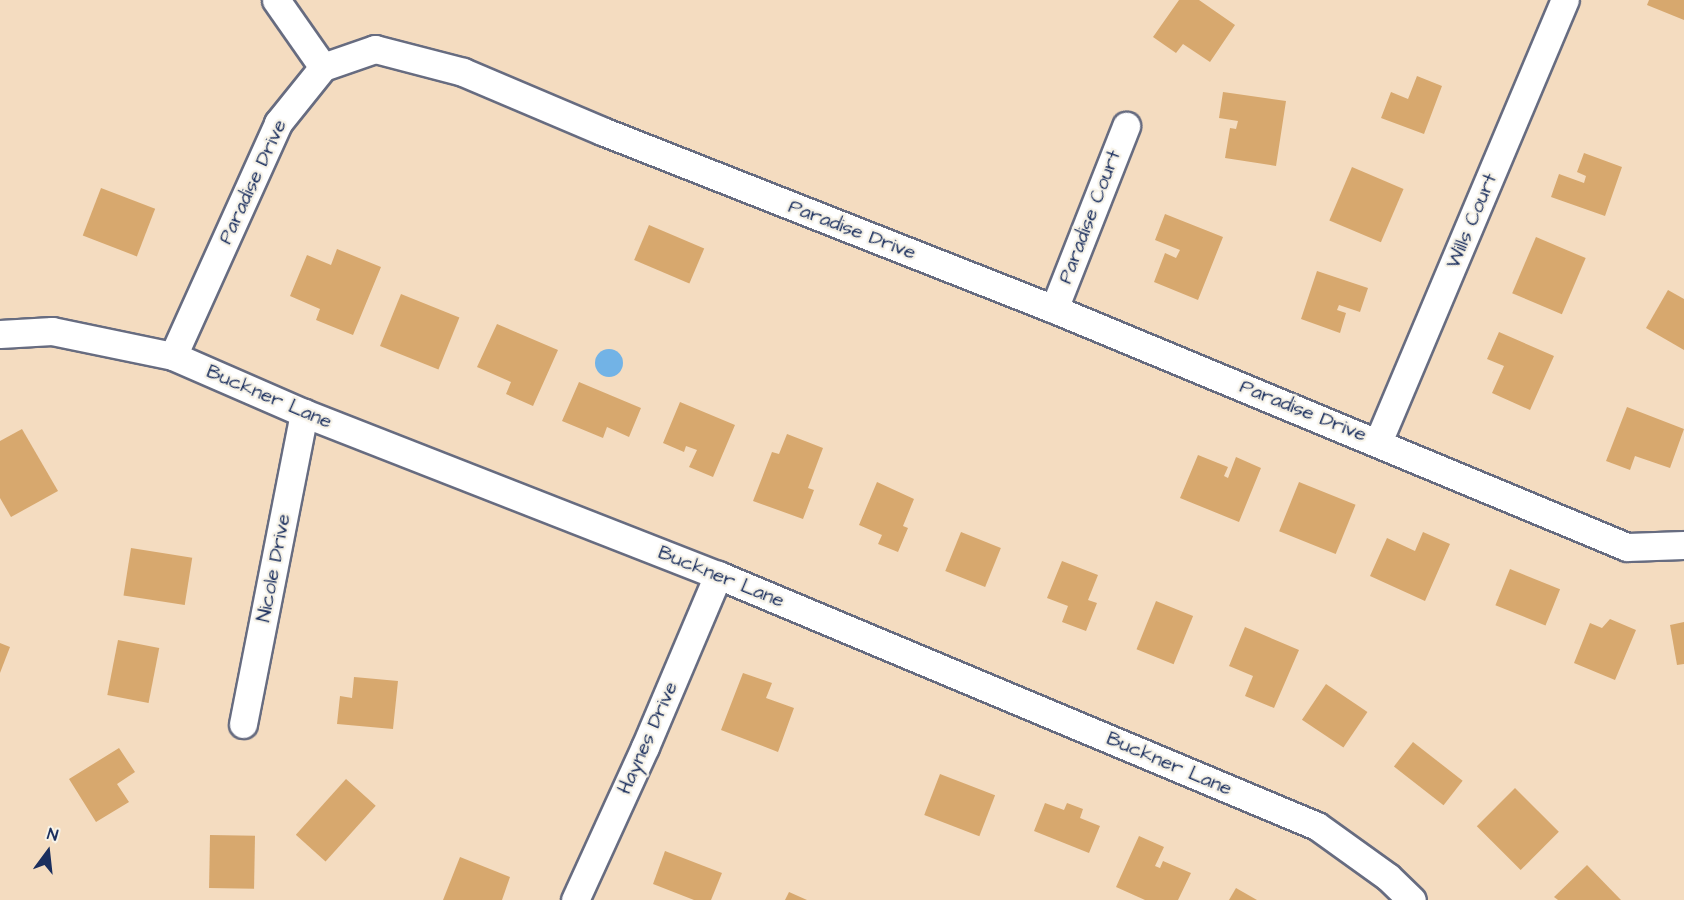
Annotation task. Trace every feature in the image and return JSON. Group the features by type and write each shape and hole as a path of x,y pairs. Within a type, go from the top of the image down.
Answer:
{"street":[{"path":"276,0 323,67"},
{"name":"Wills Court","path":"1378,442 1565,0"},
{"name":"Paradise Drive","path":"173,356 278,123 323,67 375,49 463,72 635,144 1054,309 1627,547 1684,545"},
{"name":"Paradise Court","path":"1054,309 1126,126"},
{"name":"Buckner Lane","path":"0,334 52,331 173,356 304,413 718,575 1317,826 1388,877 1412,900"},
{"name":"Nicole Drive","path":"243,724 304,413"},
{"name":"Haynes Drive","path":"575,900 645,747 718,575"}],"water":[{"path":"609,349 619,353 623,363 619,373 609,377 599,373 595,363 599,353"}],"building":[{"path":"1179,0 1199,0 1235,25 1210,62 1183,44 1176,53 1153,37"},
{"path":"1649,0 1684,0 1684,20 1647,5"},
{"path":"1417,76 1442,86 1424,134 1381,118 1391,92 1408,99"},
{"path":"1223,92 1286,101 1276,166 1225,158 1230,128 1236,129 1238,121 1219,118"},
{"path":"1584,153 1622,167 1605,216 1551,197 1559,174 1584,183 1586,176 1577,172"},
{"path":"1352,167 1404,189 1381,242 1329,220"},
{"path":"101,188 155,209 137,256 83,236"},
{"path":"1165,214 1223,237 1198,300 1154,282 1165,253 1176,258 1180,250 1155,240"},
{"path":"649,225 704,248 689,283 634,260"},
{"path":"1536,237 1586,258 1562,314 1512,293"},
{"path":"337,249 381,267 353,335 316,320 320,309 290,296 307,255 331,265"},
{"path":"1317,271 1368,288 1360,312 1339,305 1337,310 1346,313 1340,333 1301,319"},
{"path":"1668,290 1684,299 1684,350 1646,328"},
{"path":"401,294 459,318 438,370 380,346"},
{"path":"497,324 558,350 533,406 506,394 511,382 477,367"},
{"path":"1499,332 1554,356 1530,410 1492,393 1504,366 1487,359"},
{"path":"579,382 641,408 629,437 607,427 603,438 562,421"},
{"path":"680,402 735,425 713,477 689,467 697,450 686,446 684,452 663,443"},
{"path":"1627,407 1684,429 1670,468 1635,456 1630,470 1606,461"},
{"path":"22,429 58,491 11,517 0,498 0,441"},
{"path":"787,434 823,448 808,488 814,490 803,519 753,501 772,452 779,454"},
{"path":"1198,455 1228,467 1224,476 1228,478 1236,457 1261,468 1239,522 1180,498"},
{"path":"877,482 914,499 903,526 908,528 898,552 878,544 882,535 859,525"},
{"path":"1299,482 1356,505 1336,554 1279,531"},
{"path":"961,532 1001,548 985,587 945,571"},
{"path":"1423,532 1450,544 1425,601 1370,576 1387,538 1415,551"},
{"path":"131,548 192,558 185,605 123,595"},
{"path":"1062,561 1098,575 1088,600 1097,603 1086,631 1062,622 1068,606 1047,598"},
{"path":"1510,569 1560,589 1545,625 1495,605"},
{"path":"1156,601 1193,616 1174,664 1137,649"},
{"path":"1610,619 1636,630 1615,680 1574,663 1590,623 1602,628"},
{"path":"1684,622 1684,664 1677,665 1670,625"},
{"path":"1245,627 1299,650 1274,708 1245,696 1253,676 1229,666"},
{"path":"118,640 159,648 149,703 107,695"},
{"path":"0,643 10,647 0,673"},
{"path":"743,673 772,683 766,698 794,708 778,752 721,730"},
{"path":"354,677 398,681 393,729 337,724 340,696 352,698"},
{"path":"1326,684 1367,712 1343,748 1302,720"},
{"path":"1413,742 1463,781 1444,805 1394,766"},
{"path":"119,748 135,772 117,784 129,802 96,822 69,779"},
{"path":"940,774 995,795 979,836 924,815"},
{"path":"346,779 376,806 326,862 296,835"},
{"path":"1515,788 1559,832 1521,870 1477,826"},
{"path":"1045,803 1064,810 1067,803 1083,809 1080,818 1100,826 1089,853 1034,831"},
{"path":"210,835 255,836 254,889 209,888"},
{"path":"1139,836 1164,847 1155,866 1160,868 1163,861 1191,873 1178,900 1145,900 1116,887"},
{"path":"665,851 722,873 711,900 694,900 653,884"},
{"path":"460,857 510,877 502,900 443,900"},
{"path":"1587,865 1621,900 1558,900 1554,897"},
{"path":"1236,888 1257,900 1229,900"},
{"path":"789,892 807,900 785,900"}]}
